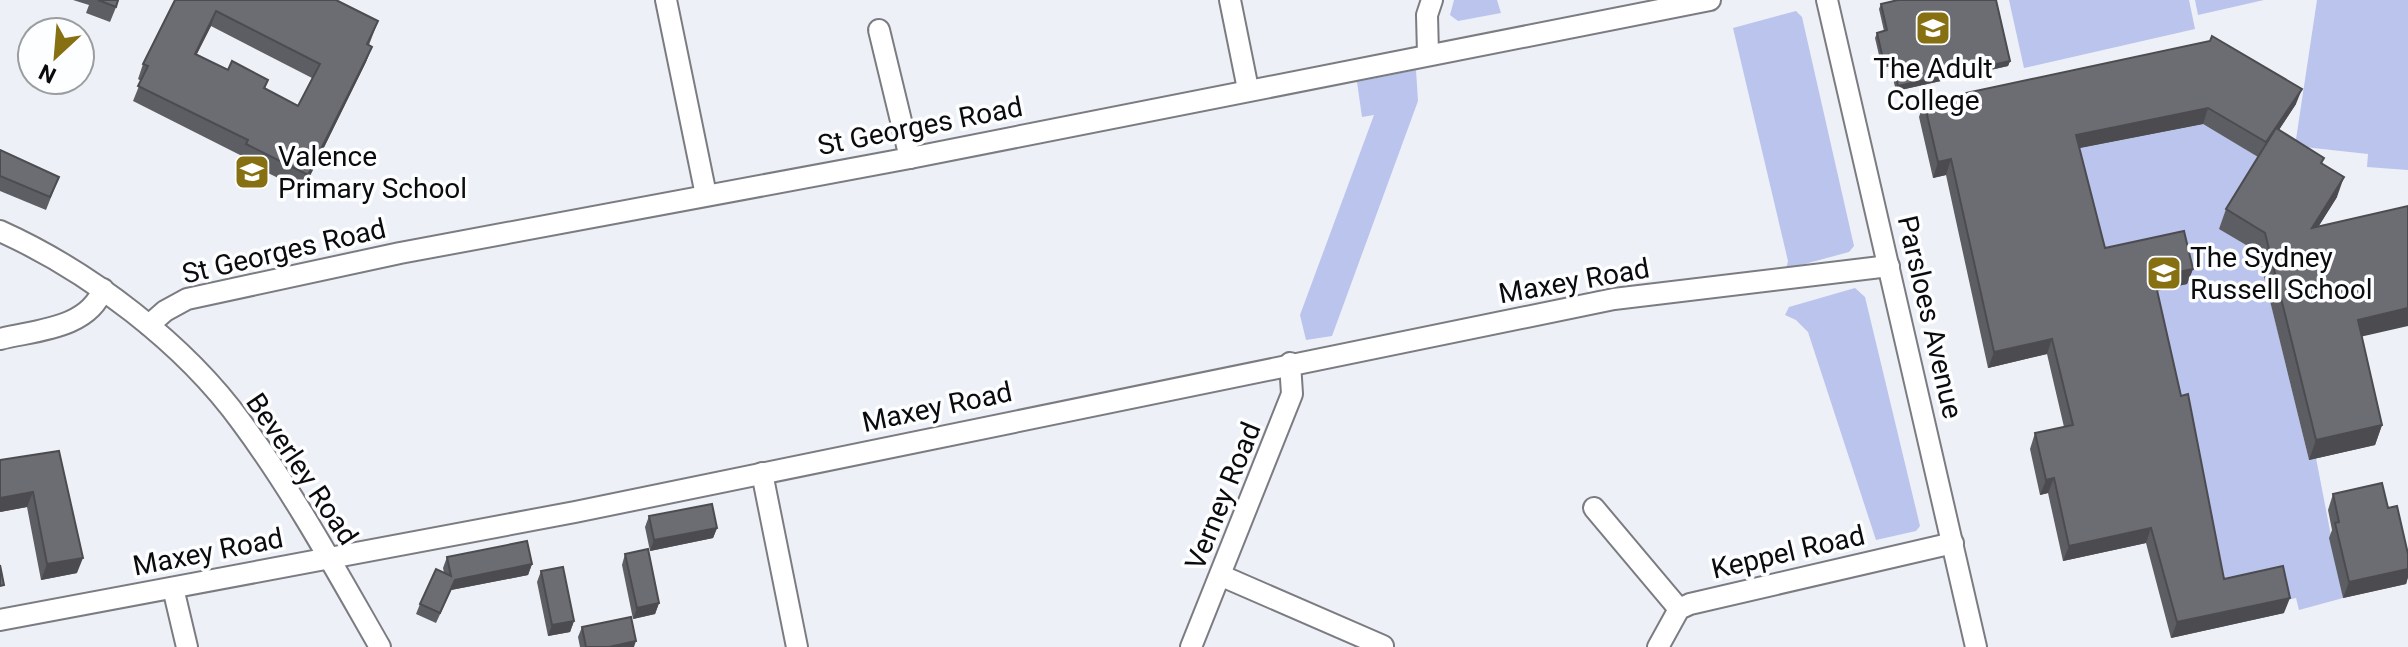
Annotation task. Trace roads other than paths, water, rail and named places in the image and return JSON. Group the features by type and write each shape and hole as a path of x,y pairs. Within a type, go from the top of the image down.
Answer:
{"street":[{"path":"666,0 706,195"},
{"path":"1230,0 1248,89"},
{"path":"1428,54 1427,15 1432,0"},
{"name":"St Georges Road","path":"149,325 165,311 187,299 400,253 910,158 1710,0"},
{"name":"Parsloes Avenue","path":"1827,0 1976,647"},
{"path":"879,30 910,158"},
{"name":"Beverley Road","path":"0,231 53,258 103,289 149,325 242,421 328,557 380,647"},
{"name":"Maxey Road","path":"0,620 762,473 1614,299 1889,266"},
{"path":"0,339 68,323 89,313 103,289"},
{"name":"Verney Road","path":"1191,647 1222,576 1292,394 1290,363"},
{"path":"762,473 797,647"},
{"path":"1594,508 1679,609 1658,647"},
{"name":"Keppel Road","path":"1679,609 1953,543"},
{"path":"1222,576 1383,646"},
{"path":"173,588 187,647"}],"place":[{"name":"The Adult College","path":"1933,28"},
{"name":"Valence Primary School","path":"252,172"},
{"name":"The Sydney Russell School","path":"2164,273"}]}
